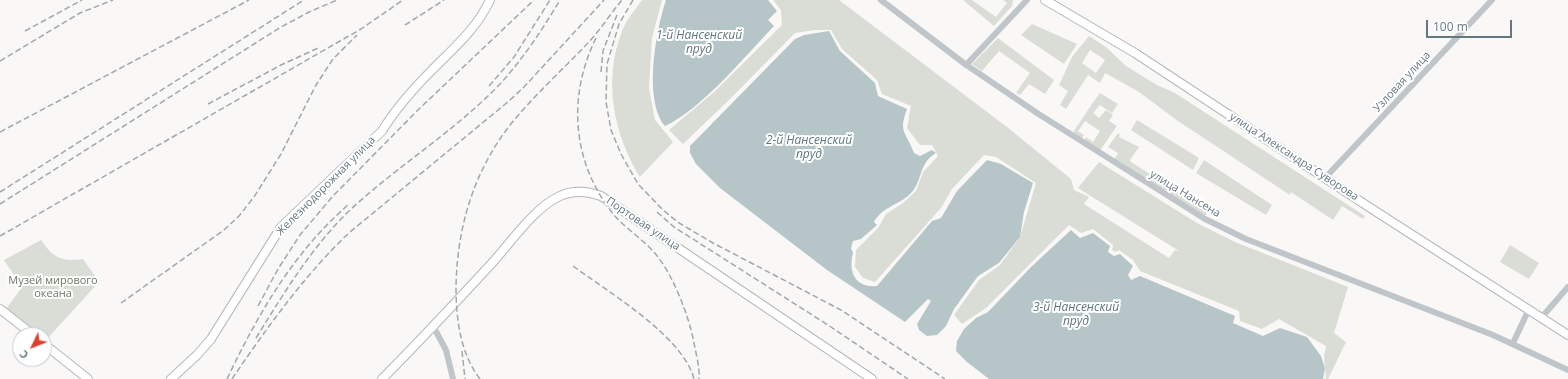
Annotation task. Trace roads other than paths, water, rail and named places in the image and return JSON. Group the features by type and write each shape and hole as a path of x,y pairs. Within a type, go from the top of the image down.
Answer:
{"main road":[{"name":"улица Александра Суворова","path":"1045,0 1135,53 1568,335"},
{"name":"Железнодорожная улица","path":"171,379 197,356 210,339 281,227 382,131 393,113 413,90 469,34 480,19 489,2"},
{"name":"Портовая улица","path":"382,379 433,326 535,214 558,196 571,192 590,192 601,196 872,379"},
{"path":"0,309 23,327"},
{"path":"52,350 88,379"}],"street":[{"name":"улица Нансена","path":"881,0 966,64 1100,154 1205,219 1260,245 1512,343 1568,370"},
{"path":"966,64 1026,0"},
{"name":"Узловая улица","path":"1325,178 1492,0"},
{"path":"1542,317 1568,287"},
{"path":"1512,343 1530,309"},
{"path":"433,326 446,350 453,379"}],"water":[{"name":"1-й Нансенский пруд","path":"666,0 768,0 777,11 768,20 774,26 722,81 694,107 665,126 658,114 654,100 653,83 655,46"},
{"name":"2-й Нансенский пруд","path":"829,31 840,51 875,83 878,96 907,109 904,117 903,128 914,153 920,156 932,150 936,153 926,162 917,184 910,194 881,213 874,222 877,225 861,239 853,241 851,248 853,253 852,266 855,277 858,281 869,286 877,286 932,221 941,218 957,191 987,160 1001,164 1033,183 1024,212 1020,237 999,263 978,276 954,309 946,326 937,335 927,336 919,330 917,324 931,301 928,299 905,322 827,270 720,188 696,164 690,153 690,146 795,39 804,35"},
{"name":"3-й Нансенский пруд","path":"1071,230 1080,238 1093,233 1110,246 1108,252 1114,256 1120,254 1133,266 1128,275 1131,280 1140,276 1235,316 1233,323 1263,336 1280,328 1307,337 1321,356 1325,368 1323,379 989,379 967,362 956,351 957,341 964,329 976,318 988,312 1031,267"}],"railway":[{"path":"25,31 82,0"},
{"path":"0,61 80,13 113,0"},
{"path":"0,132 249,0"},
{"path":"0,192 304,0"},
{"path":"0,204 281,27 309,12 337,0"},
{"path":"0,236 361,29 403,0"},
{"path":"405,25 444,0"},
{"path":"258,306 278,269 300,235 333,196 419,109 534,0"},
{"path":"489,86 514,57 550,0"},
{"path":"256,338 310,256 335,225 386,179 464,118 500,84 517,65 560,0"},
{"path":"232,379 287,302 334,248 350,232 509,101 524,87 604,0"},
{"path":"480,379 473,369 460,335 456,299 457,264 460,241 471,198 479,177 501,137 523,109 591,40 622,0"},
{"path":"633,0 619,24 607,64 606,102 611,130 621,154 638,184 663,210 679,223 713,243 841,310 945,379"},
{"path":"601,72 603,51 617,15"},
{"path":"121,303 224,230 239,216 254,197 281,154 316,85 333,59 357,35"},
{"path":"596,38 587,60 581,83 578,106 578,129 582,152 589,174 600,195 614,215 653,251 670,276 689,321 698,361 699,379"},
{"path":"208,104 281,65 318,48"},
{"path":"227,379 251,331 278,286 310,243 348,205"},
{"path":"657,212 674,227 828,325 908,379"},
{"path":"573,266 624,302 660,331 687,363 694,379"},
{"path":"462,351 465,379"}],"park label":[{"name":"Музей мирового океана","path":"53,287"}]}
